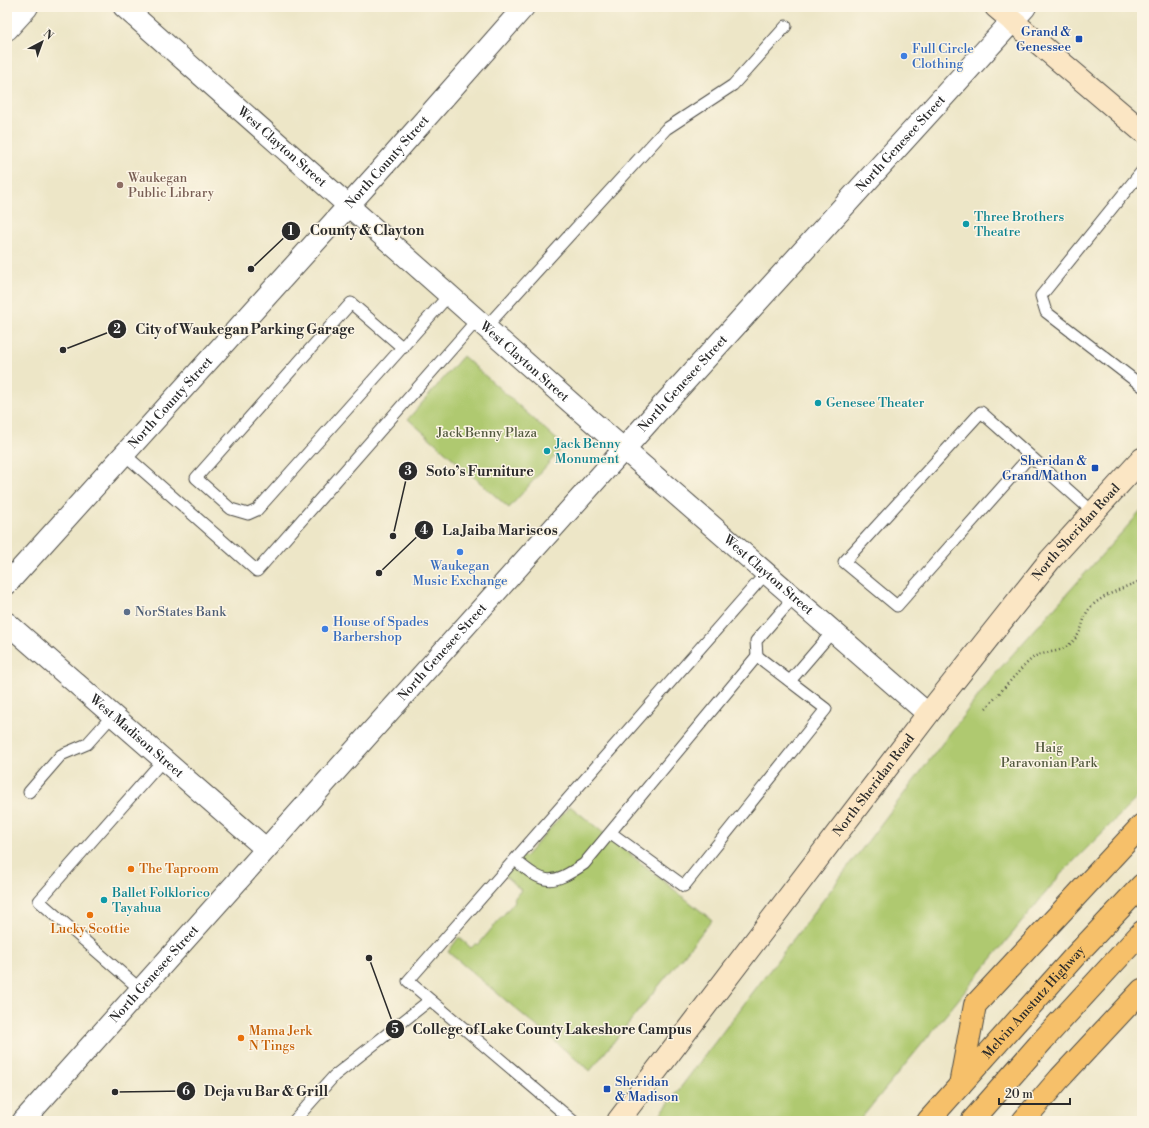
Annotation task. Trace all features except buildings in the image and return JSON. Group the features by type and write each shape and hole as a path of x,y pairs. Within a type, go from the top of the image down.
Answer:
{"highway":[{"path":"960,1085 976,1005 1142,825"},
{"name":"Melvin Amstutz Highway","path":"928,1121 1070,962 1142,885"},
{"path":"972,1121 1043,1040 1142,932"},
{"path":"1023,1121 1060,1078 1142,990"}],"main road":[{"path":"996,7 1019,14 1142,131"},
{"name":"North Sheridan Road","path":"618,1121 928,714 1050,560 1142,459"}],"street":[{"path":"7,29 27,7"},
{"name":"West Clayton Street","path":"124,7 481,324 928,714"},
{"name":"North County Street","path":"7,584 348,206 524,7"},
{"name":"North Genesee Street","path":"23,1121 656,413 1019,14"},
{"name":"West Madison Street","path":"7,623 266,849"}],"lane":[{"path":"124,454 257,571 481,324 666,129 733,85 786,26"},
{"path":"1142,171 1041,296 1046,312 1142,386"},
{"path":"403,348 351,303 196,478 232,509 248,514 257,510 403,348 449,295"},
{"path":"1030,456 897,606 844,562 981,412 1093,512"},
{"path":"573,1121 408,981 766,573"},
{"path":"514,860 534,875 547,880 566,876 584,864 757,656 756,641 794,597"},
{"path":"790,681 833,631"},
{"path":"611,833 684,886 826,709 757,656"},
{"path":"28,792 61,755 87,744 113,715"},
{"path":"141,990 39,901 164,759"},
{"path":"294,1121 334,1076 430,1000"}],"path":[{"path":"986,708 1025,665 1036,656 1060,650 1071,643 1082,630 1087,612 1094,603 1142,580"}],"green space":[{"name":"Jack Benny Plaza","path":"463,356 564,446 509,508 408,419"},
{"name":"Haig Paravonian Park","path":"1142,510 1142,793 1061,874 859,1121 655,1121 995,674"},
{"path":"570,806 712,920 590,1071 448,952 459,937 471,948 476,943 478,945 515,901 514,899 521,890 504,875 522,855 525,857"}],"place":[{"name":"Grand & Genessee","path":"1079,39"},
{"name":"Full Circle Clothing","path":"904,56"},
{"name":"Waukegan Public Library","path":"120,185"},
{"name":"Three Brothers Theatre","path":"966,224"},
{"name":"County & Clayton","path":"251,269"},
{"name":"City of Waukegan Parking Garage","path":"63,350"},
{"name":"Genesee Theater","path":"818,403"},
{"name":"Jack Benny Monument","path":"547,451"},
{"name":"Sheridan & Grand/Mathon","path":"1095,468"},
{"name":"Soto’s Furniture","path":"393,536"},
{"name":"Waukegan Music Exchange","path":"460,552"},
{"name":"La Jaiba Mariscos","path":"379,573"},
{"name":"NorStates Bank","path":"127,612"},
{"name":"House of Spades Barbershop","path":"325,629"},
{"name":"The Taproom","path":"131,869"},
{"name":"Ballet Folklorico Tayahua","path":"104,900"},
{"name":"Lucky Scottie","path":"90,915"},
{"name":"College of Lake County Lakeshore Campus","path":"369,958"},
{"name":"Mama Jerk N Tings","path":"241,1038"},
{"name":"Sheridan & Madison","path":"607,1089"},
{"name":"Deja vu Bar & Grill","path":"115,1092"}]}
